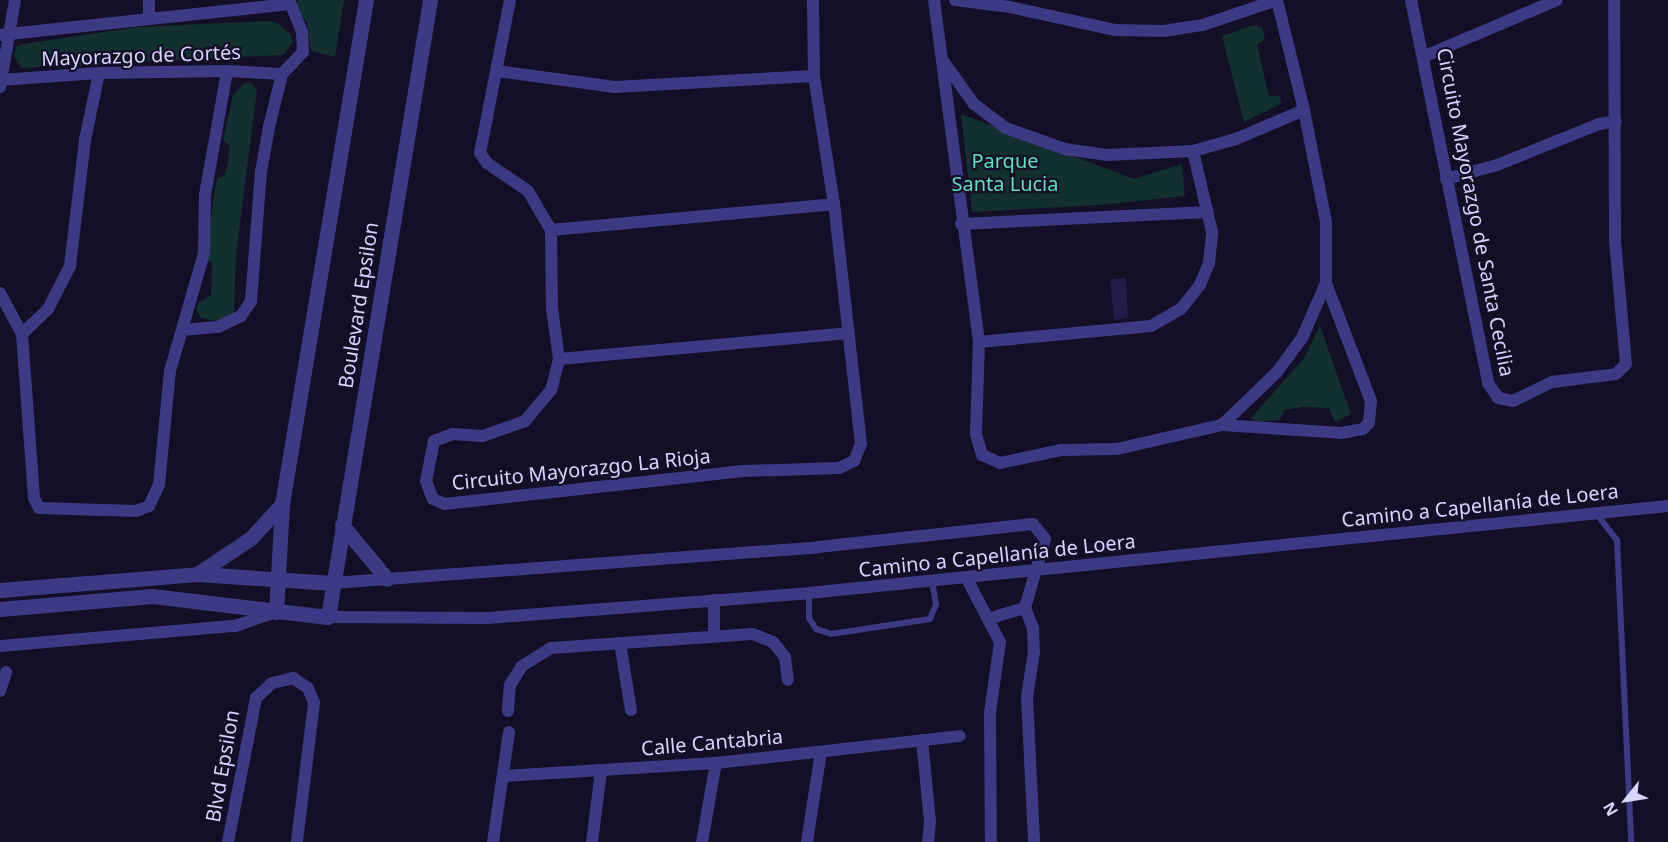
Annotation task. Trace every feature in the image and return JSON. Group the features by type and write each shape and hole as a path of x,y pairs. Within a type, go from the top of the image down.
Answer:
{"street":[{"path":"1,82 4,34 15,0"},
{"path":"149,0 149,16"},
{"path":"276,612 276,578 282,504 366,0"},
{"name":"Boulevard Epsilon","path":"328,617 430,0"},
{"name":"Circuito Mayorazgo La Rioja","path":"510,0 480,153 487,164 528,191 551,230 552,308 559,359 551,390 525,421 483,436 453,434 434,441 426,478 433,499 458,502 743,471 849,465 859,453 861,444 834,204 814,76 813,0"},
{"path":"934,0 961,224 979,342 976,434 980,450 990,461 1000,463 1061,450 1117,449 1222,425 1341,433 1363,429 1369,423 1371,401 1326,283 1326,222 1305,110 1276,0 1203,25 1164,31 1115,30 1010,7 955,0"},
{"name":"Circuito Mayorazgo de Santa Cecilia","path":"1411,0 1425,56 1446,179 1492,391 1498,398 1513,401 1552,382 1616,374 1627,356 1615,240 1614,0"},
{"path":"1425,56 1557,0"},
{"path":"182,330 218,327 241,316 251,301 261,172 282,74 303,52 302,32 289,2"},
{"name":"Mayorazgo de Cortés","path":"4,34 289,2"},
{"path":"942,60 986,115 1031,139 1107,155 1193,151 1236,139 1305,110"},
{"path":"0,292 22,334 37,505 50,511 136,511 151,504 159,484 166,398 204,253 205,195 227,71"},
{"name":"Mayorazgo de Cortés","path":"1,82 99,73 227,71 282,74"},
{"path":"497,71 615,87 814,76"},
{"path":"22,334 48,309 70,266 85,140 99,73"},
{"path":"1446,179 1497,165 1599,124 1616,121"},
{"path":"979,342 1151,326 1181,309 1205,274 1212,232 1193,151"},
{"path":"551,230 834,204"},
{"path":"961,224 1208,212"},
{"path":"1222,425 1277,372 1302,338 1326,283"},
{"path":"559,359 849,333"},
{"path":"197,574 251,538 282,504"},
{"name":"Camino a Capellanía de Loera","path":"328,617 488,618 808,593 968,579 1668,506"},
{"path":"0,590 197,574 333,583 818,547 1029,523 1041,529 1045,539 1025,608 1034,640 1027,697 1034,842"},
{"path":"342,525 387,579"},
{"path":"968,579 1000,642 990,712 991,842"},
{"path":"0,609 152,596 217,601 276,612 328,617"},
{"path":"714,600 714,636"},
{"path":"988,620 1025,608"},
{"path":"0,646 235,626 276,612"},
{"path":"508,711 510,685 522,666 551,648 753,634 773,642 785,657 788,680"},
{"path":"620,643 631,710"},
{"path":"0,691 6,672"},
{"name":"Blvd Epsilon","path":"228,842 256,698 264,688 282,679 293,678 308,688 314,703 314,720 297,842"},
{"path":"493,842 509,732"},
{"name":"Calle Cantabria","path":"504,776 716,763 960,736"},
{"path":"922,740 930,821 928,842"},
{"path":"807,842 821,752"},
{"path":"702,842 716,763"},
{"path":"592,842 601,771"}],"lane":[{"path":"1595,512 1617,540 1631,842"},
{"path":"808,593 809,618 816,629 831,634 930,619 936,604 932,582"}],"green space":[{"path":"298,0 344,0 335,57 311,51 307,22 296,9"},
{"path":"276,22 290,34 293,42 283,55 21,68 14,56 16,47 23,44 137,27"},
{"path":"1254,25 1262,27 1265,39 1257,45 1269,96 1280,96 1281,104 1244,122 1222,36"},
{"path":"245,83 251,83 257,90 236,255 234,313 218,321 201,318 196,309 198,303 211,295 212,263 206,260 213,201 217,178 224,176 227,167 230,146 223,140 233,95"},
{"name":"Parque Santa Lucia","path":"961,114 1134,179 1182,164 1185,196 1101,205 972,212"},
{"path":"1320,326 1351,414 1335,422 1329,408 1303,407 1284,410 1280,420 1255,422 1251,418 1304,358"}],"building":[{"path":"1126,278 1128,318 1114,320 1110,279"}]}
